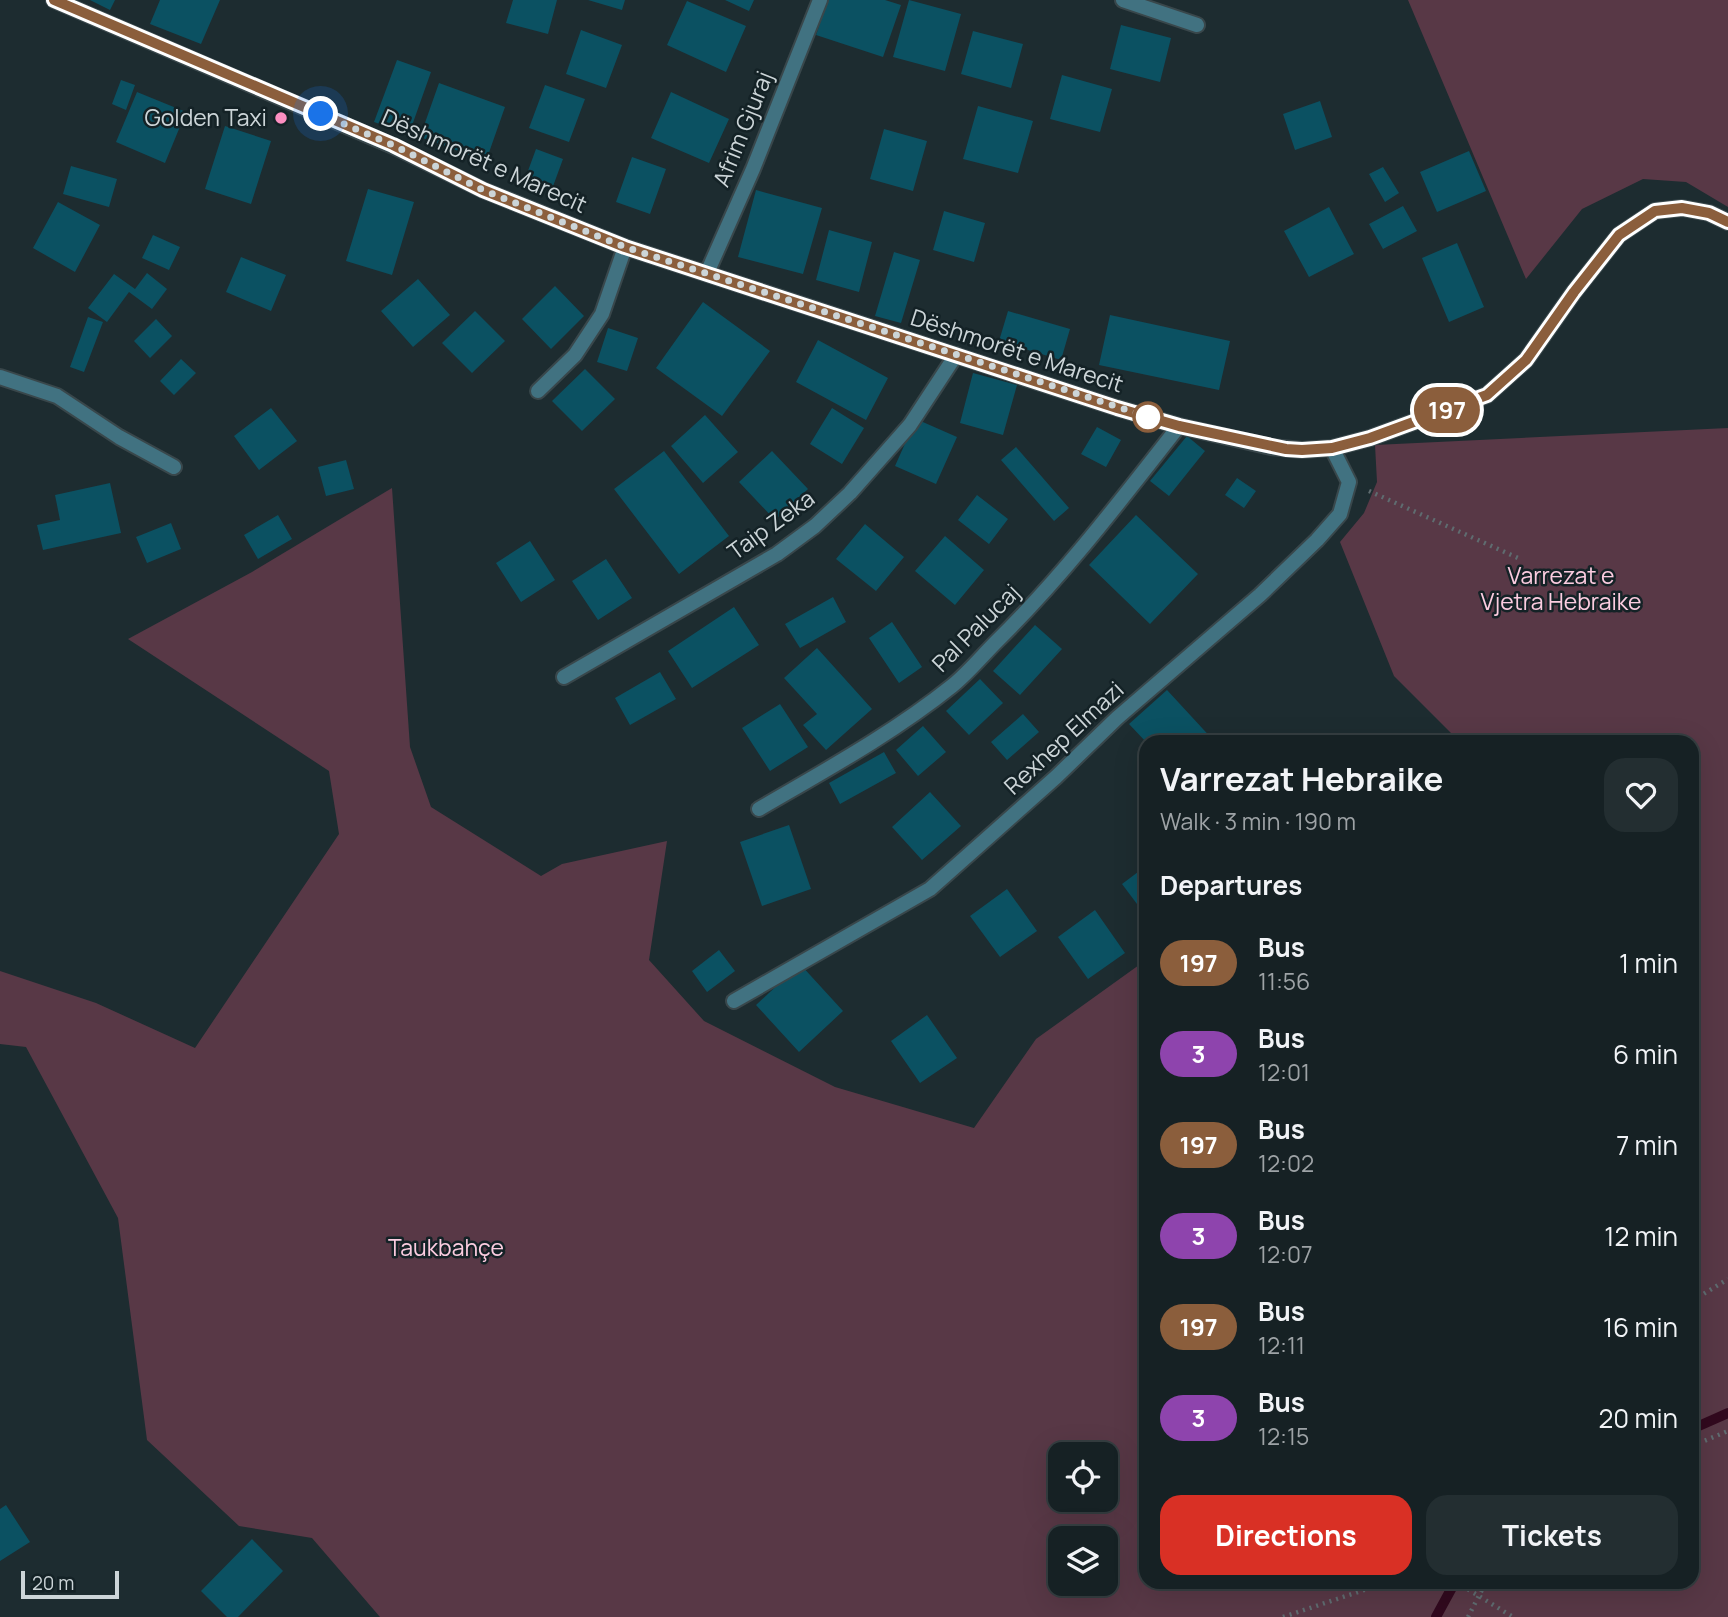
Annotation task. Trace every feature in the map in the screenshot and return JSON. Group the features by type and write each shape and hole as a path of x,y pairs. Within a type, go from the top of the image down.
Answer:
{"street":[{"name":"Dëshmorët e Marecit","path":"54,0 393,145 483,190 625,247 1179,426 1271,447 1302,450 1332,448 1370,438 1487,395 1526,360 1619,235 1655,211 1682,208 1709,213 1728,222"},
{"name":"Afrim Gjuraj","path":"707,273 753,169 820,0"},
{"path":"1123,0 1197,25"},
{"path":"538,391 575,355 602,314 625,247"},
{"name":"Taip Zeka","path":"564,677 777,554 815,526 850,493 910,425 956,355"},
{"path":"0,377 57,396 119,437 174,467"},
{"name":"Pal Palucaj","path":"758,809 885,733 953,685 1017,621 1081,550 1179,426"},
{"path":"1332,448 1349,482"},
{"name":"Rexhep Elmazi","path":"734,1000 930,889 1056,777 1117,718 1260,595 1318,540 1340,514 1349,482"}],"path":[{"path":"1349,482 1518,558"},
{"path":"1699,1297 1728,1279"},
{"path":"1699,1443 1728,1431"},
{"path":"1283,1617 1367,1589"},
{"path":"1468,1589 1513,1617"},
{"path":"1468,1617 1482,1589"}],"green space":[{"path":"1408,0 1728,0 1728,207 1686,182 1643,179 1582,209 1526,279"},
{"name":"Taukbahçe","path":"1728,428 1728,1617 380,1617 312,1538 239,1526 147,1440 118,1218 26,1047 0,1044 0,971 96,1003 195,1048 339,834 329,771 128,639 252,572 392,488 410,747 431,807 541,876 562,864 667,841 649,960 704,1021 835,1087 974,1128 1036,1039 1139,965 1139,1589 1699,1589 1699,735 1453,735 1394,676 1340,542 1364,513 1377,482 1375,445"}],"building":[{"path":"90,0 115,0 110,10"},
{"path":"160,0 220,0 201,44 150,24"},
{"path":"513,0 557,0 548,34 506,23"},
{"path":"588,0 625,0 622,10"},
{"path":"725,0 754,0 749,11"},
{"path":"828,0 885,0 901,5 883,57 816,35"},
{"path":"909,0 961,14 945,71 893,57"},
{"path":"687,1 746,26 726,72 667,45"},
{"path":"1121,25 1171,38 1160,82 1110,69"},
{"path":"581,30 622,45 606,88 566,74"},
{"path":"973,31 1023,44 1011,88 961,74"},
{"path":"397,60 431,72 409,134 374,122"},
{"path":"1062,75 1112,89 1100,132 1050,119"},
{"path":"121,80 135,85 126,110 112,104"},
{"path":"439,83 505,107 486,161 420,137"},
{"path":"545,85 585,99 569,142 529,128"},
{"path":"137,92 186,112 165,163 116,142"},
{"path":"671,92 729,119 709,163 651,138"},
{"path":"1320,101 1332,137 1295,150 1283,114"},
{"path":"978,106 1033,121 1018,173 963,159"},
{"path":"225,126 271,141 251,204 205,189"},
{"path":"884,129 927,141 913,191 870,179"},
{"path":"536,149 563,159 552,189 525,179"},
{"path":"1469,151 1486,191 1437,212 1420,172"},
{"path":"632,157 666,169 650,214 616,202"},
{"path":"71,166 117,179 109,207 63,194"},
{"path":"1383,167 1399,193 1385,202 1369,174"},
{"path":"368,189 414,202 392,275 346,261"},
{"path":"756,190 822,208 803,274 738,257"},
{"path":"58,202 100,225 75,272 33,248"},
{"path":"1403,206 1417,231 1383,249 1369,224"},
{"path":"1329,207 1354,254 1309,277 1284,231"},
{"path":"944,211 985,223 974,262 933,250"},
{"path":"829,230 872,242 859,292 816,280"},
{"path":"153,235 180,247 169,270 142,258"},
{"path":"1457,243 1484,307 1449,322 1422,258"},
{"path":"894,252 920,260 901,323 875,316"},
{"path":"241,257 286,275 271,311 226,292"},
{"path":"147,273 167,289 152,309 129,292 107,322 88,308 114,274 135,289"},
{"path":"418,279 450,315 413,347 381,311"},
{"path":"555,286 584,316 551,349 522,319"},
{"path":"703,302 770,351 722,416 656,368"},
{"path":"475,311 505,341 472,373 442,343"},
{"path":"1008,311 1070,329 1061,360 999,341"},
{"path":"1110,315 1230,341 1219,390 1099,365"},
{"path":"88,317 103,322 84,372 70,367"},
{"path":"156,319 172,336 150,358 134,341"},
{"path":"608,328 638,338 627,371 597,362"},
{"path":"818,340 888,378 866,420 796,382"},
{"path":"181,359 196,373 174,395 160,381"},
{"path":"585,369 615,399 582,431 552,401"},
{"path":"973,373 1017,385 1003,435 960,423"},
{"path":"271,408 297,441 259,470 234,436"},
{"path":"832,408 864,428 842,464 810,444"},
{"path":"705,415 738,452 703,483 671,446"},
{"path":"916,419 957,437 936,484 895,466"},
{"path":"1097,427 1121,440 1106,467 1081,454"},
{"path":"1187,436 1205,451 1169,496 1150,481"},
{"path":"1016,447 1069,508 1054,521 1001,460"},
{"path":"664,451 729,536 679,574 614,489"},
{"path":"772,451 808,489 775,520 739,482"},
{"path":"346,460 354,489 326,496 318,467"},
{"path":"1237,478 1256,491 1244,508 1225,495"},
{"path":"110,483 121,533 43,550 37,525 60,520 55,495"},
{"path":"977,495 1008,519 989,544 958,520"},
{"path":"278,515 292,539 258,559 244,535"},
{"path":"1136,515 1198,574 1150,624 1089,565"},
{"path":"171,523 181,549 147,563 136,537"},
{"path":"865,524 904,557 876,591 836,559"},
{"path":"945,536 984,570 955,605 915,571"},
{"path":"530,541 555,580 521,602 496,563"},
{"path":"606,559 632,598 598,620 572,581"},
{"path":"833,597 846,622 800,648 785,624"},
{"path":"734,607 759,645 692,688 668,651"},
{"path":"892,622 922,667 899,683 869,638"},
{"path":"1035,625 1062,649 1020,695 993,671"},
{"path":"817,648 872,709 826,750 803,725 817,714 784,678"},
{"path":"660,672 676,699 630,725 615,698"},
{"path":"980,679 1003,703 969,735 946,711"},
{"path":"1167,690 1209,735 1139,735 1129,724"},
{"path":"780,704 808,747 770,771 742,728"},
{"path":"1023,714 1039,732 1007,760 991,742"},
{"path":"923,726 946,752 918,776 896,750"},
{"path":"884,752 896,773 840,804 829,783"},
{"path":"930,792 961,826 922,860 892,827"},
{"path":"789,825 811,889 762,906 740,842"},
{"path":"1139,871 1139,907 1122,884"},
{"path":"1007,889 1037,931 1000,957 970,916"},
{"path":"1095,910 1125,953 1088,979 1058,937"},
{"path":"719,950 735,971 707,992 692,971"},
{"path":"800,964 843,1011 799,1052 756,1005"},
{"path":"927,1015 957,1058 920,1083 891,1041"},
{"path":"6,1505 30,1542 0,1561 0,1509"},
{"path":"252,1539 283,1571 238,1617 227,1617 201,1591"}],"waterway":[{"path":"1699,1426 1728,1413"},
{"path":"1436,1617 1451,1589"}],"bus line":[{"name":"197","path":"54,0 393,145 483,190 625,247 1117,408 1179,426 1271,447 1302,450 1332,448 1370,438 1487,395 1526,360 1619,235 1655,211 1682,208 1709,213 1728,222"}],"place":[{"name":"Golden Taxi","path":"281,118"}],"route":[{"path":"321,114 393,145 483,190 625,247 1158,420 1148,417"}],"park label":[{"name":"Varrezat e Vjetra Hebraike","path":"1561,589"}]}
